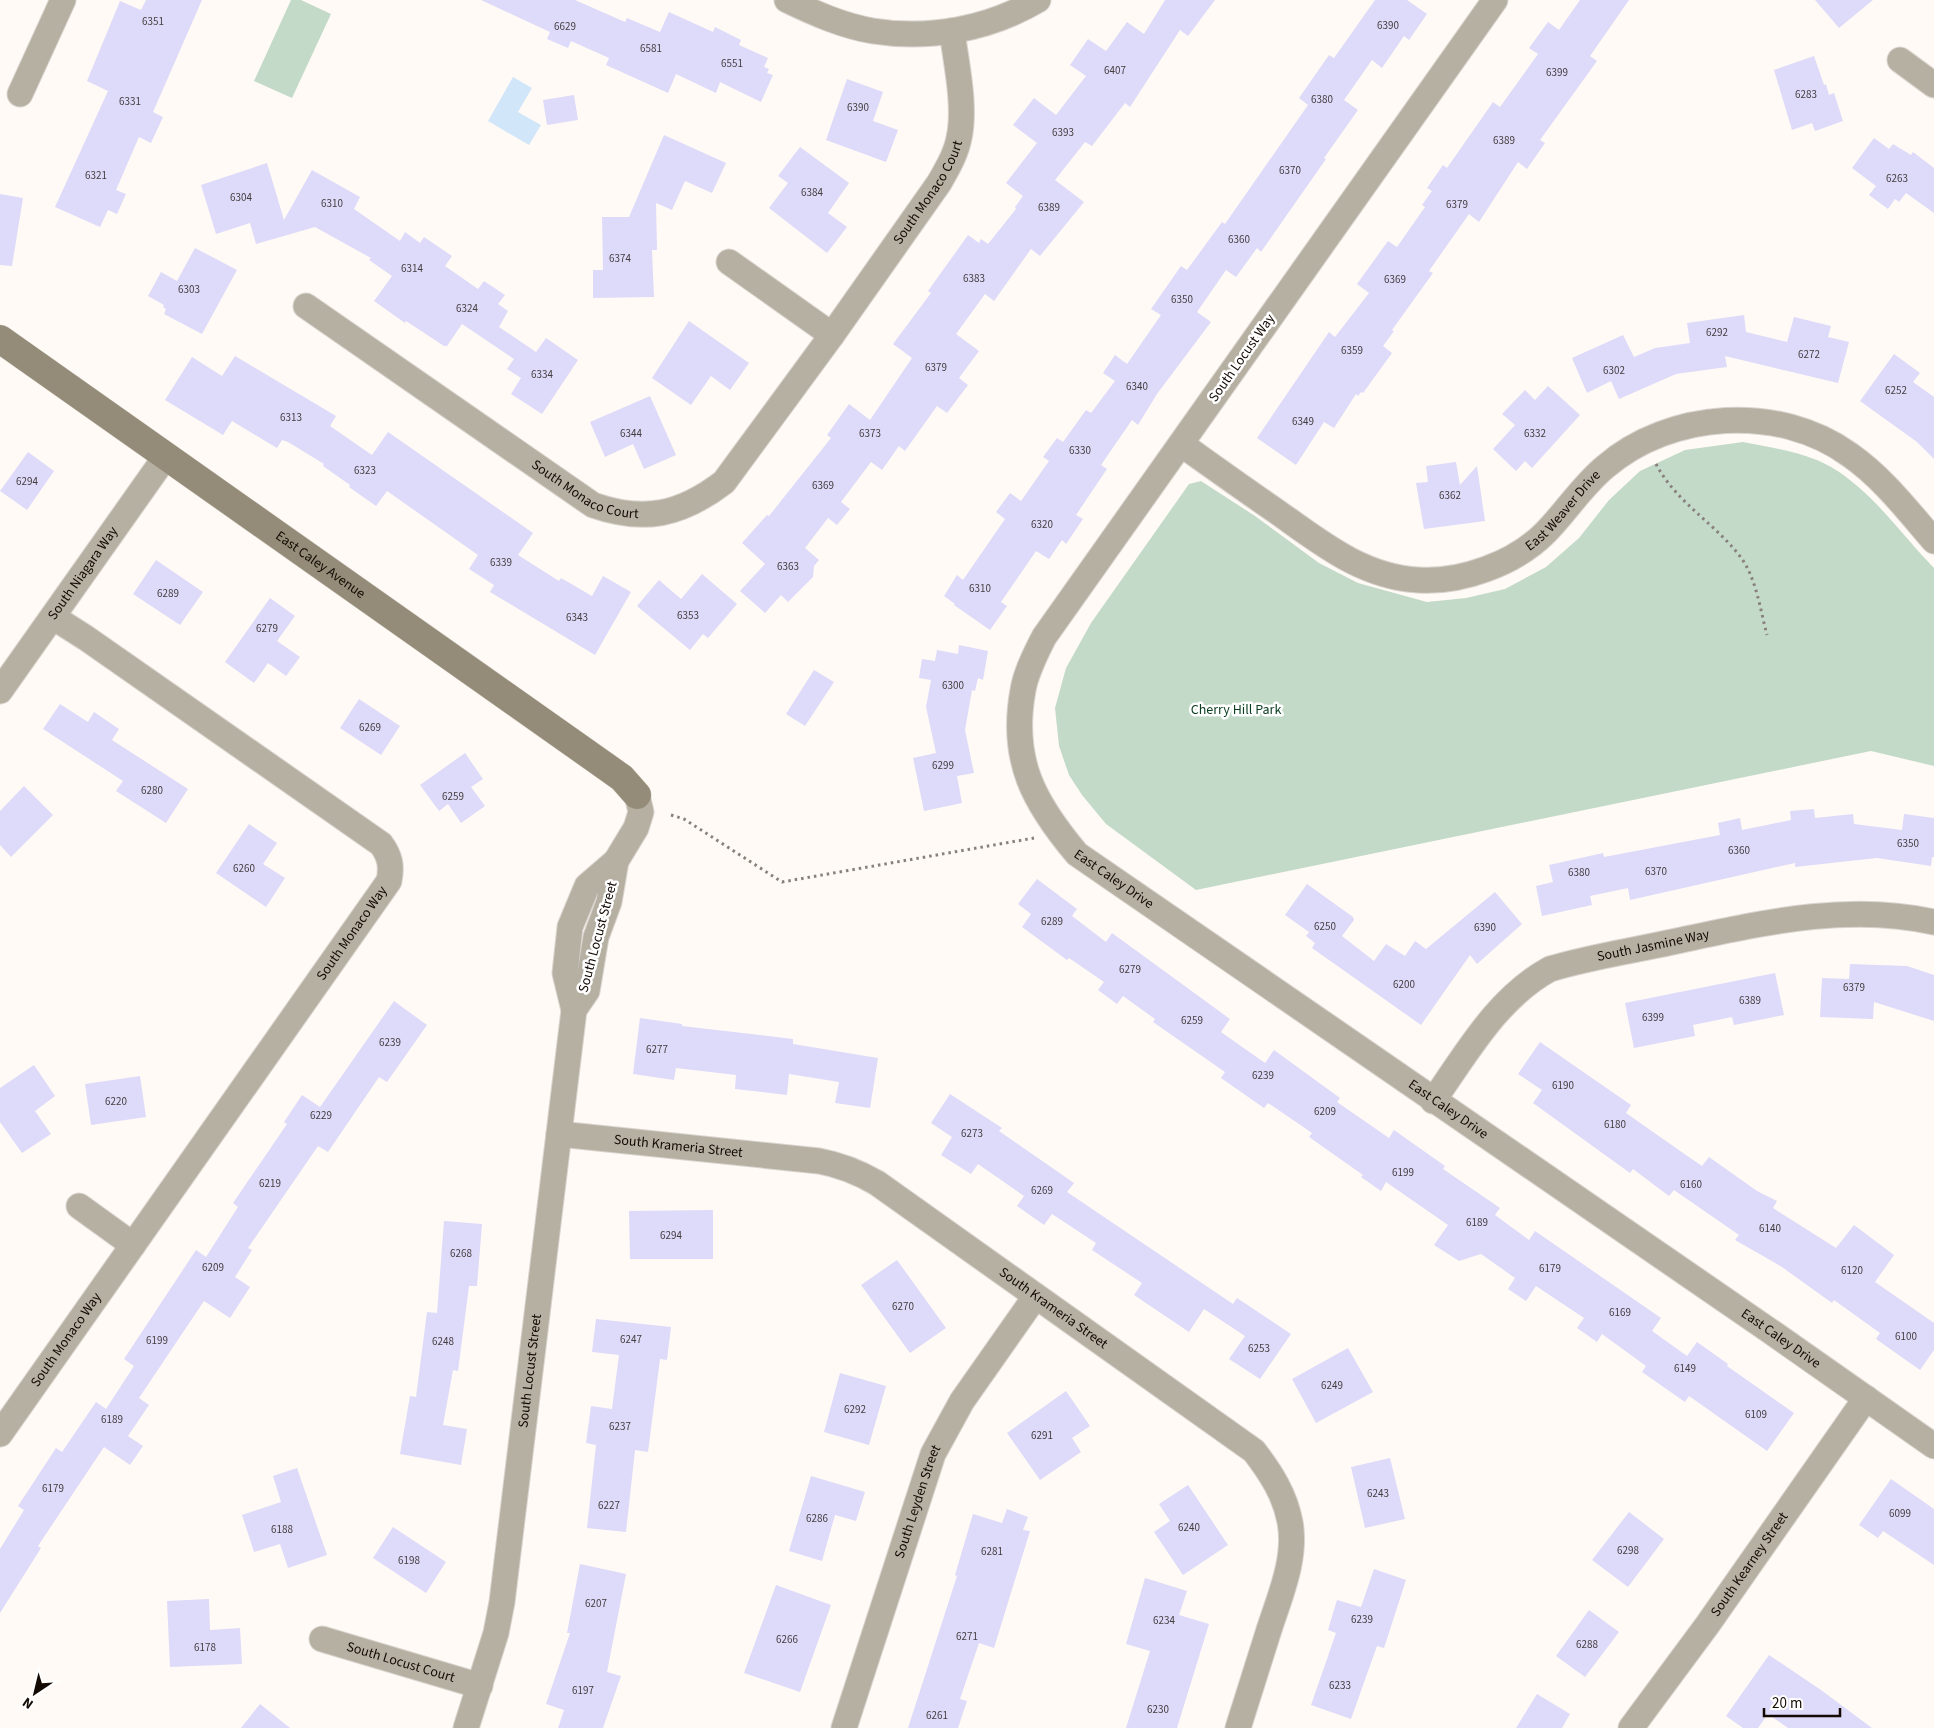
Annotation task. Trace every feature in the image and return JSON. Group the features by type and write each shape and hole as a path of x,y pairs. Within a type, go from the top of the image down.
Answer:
{"street":[{"path":"20,94 63,0"},
{"path":"787,0 839,22 872,31 905,34 952,31 973,27 1005,17 1038,0"},
{"name":"South Locust Way","path":"1019,728 1023,689 1044,637 1490,2"},
{"name":"South Monaco Court","path":"306,306 593,504 633,515 656,515 680,509 704,497 724,482 832,336 938,183 953,156 959,138 962,116 952,31"},
{"path":"1900,60 1934,85"},
{"path":"729,262 832,336"},
{"name":"East Caley Avenue","path":"0,339 622,778 637,795"},
{"name":"East Weaver Drive","path":"1181,444 1340,557 1385,574 1417,580 1445,580 1486,570 1528,547 1544,534 1578,493 1605,467 1644,441 1667,431 1702,423 1743,420 1783,426 1817,437 1848,453 1870,470 1934,541"},
{"name":"South Niagara Way","path":"0,691 166,456"},
{"name":"South Monaco Way","path":"0,1434 389,881 392,868 388,854 380,844 86,638 53,617"},
{"name":"East Caley Drive","path":"1019,728 1023,761 1033,792 1059,834 1078,854 1934,1446"},
{"name":"South Locust Street","path":"466,1728 496,1633 502,1602 574,1010 587,991 596,938 609,902 616,861 636,828 639,819 641,812 637,795"},
{"name":"South Jasmine Way","path":"1433,1101 1504,1003 1528,981 1550,969 1763,923 1833,914 1895,915 1934,922"},
{"name":"South Krameria Street","path":"559,1134 838,1165 877,1183 1254,1451 1277,1484 1288,1517 1292,1546 1283,1588 1238,1728"},
{"path":"79,1206 133,1245"},
{"name":"South Leyden Street","path":"844,1728 933,1454 962,1401 1035,1297"},
{"name":"South Kearney Street","path":"1634,1727 1866,1398"},
{"name":"South Locust Court","path":"322,1639 480,1686"}],"path":[{"path":"1644,441 1661,474 1671,488 1740,556 1754,585 1767,635"},
{"path":"671,816 684,819 782,882 1059,834"}],"green space":[{"path":"291,0 301,0 331,14 292,98 254,81"},
{"name":"Cherry Hill Park","path":"1743,442 1800,454 1831,467 1860,488 1934,568 1934,766 1871,751 1196,890 1106,824 1082,795 1069,775 1059,746 1055,708 1066,668 1091,623 1189,484 1201,481 1255,516 1319,563 1358,583 1427,602 1466,598 1505,589 1546,567 1579,538 1609,500 1640,471 1685,450"}],"water":[{"path":"513,77 532,88 518,112 541,125 529,145 488,121"}],"building":[{"path":"146,0 202,0 153,112 163,117 151,143 139,137 116,190 126,194 117,214 108,210 100,227 55,207 108,91 87,81 120,1 141,10"},
{"path":"481,0 575,0 625,22 627,18 660,32 669,12 713,32 715,27 741,40 739,45 768,58 764,67 769,69 767,73 773,75 761,102 720,82 716,93 676,74 668,93 606,65 609,58 571,41 568,48 547,39 550,32"},
{"path":"1165,0 1215,0 1188,36 1180,30 1130,107 1125,103 1092,146 1085,142 1055,180 1084,202 1040,256 1031,249 994,301 985,294 956,334 979,351 959,378 968,385 947,413 937,406 905,451 899,446 882,470 871,462 841,502 850,509 837,525 828,518 805,548 819,560 814,566 813,577 788,602 781,595 765,613 740,591 765,564 742,543 767,515 769,516 831,438 827,435 849,404 870,420 912,358 893,344 931,293 928,291 968,235 979,243 981,239 988,244 1016,209 1015,207 1023,196 1006,183 1037,143 1013,125 1034,98 1056,115 1086,76 1070,65 1088,39 1106,51 1127,22 1144,34"},
{"path":"1375,0 1407,0 1427,14 1409,40 1404,36 1382,68 1372,60 1344,100 1358,110 1324,158 1326,159 1261,252 1257,248 1236,277 1226,270 1197,312 1211,322 1157,394 1138,425 1132,420 1101,465 1107,469 1076,515 1083,519 1066,544 1062,540 1049,559 1036,551 1001,602 1007,606 990,630 944,596 957,575 963,580 1005,519 996,512 1010,493 1021,501 1049,461 1043,457 1057,438 1063,442 1086,410 1091,413 1115,381 1103,373 1115,355 1127,364 1161,315 1151,309 1181,266 1187,270 1222,222 1225,224 1308,105 1299,98 1329,55 1334,58"},
{"path":"1580,0 1629,0 1590,56 1597,61 1540,140 1545,143 1527,169 1518,162 1479,222 1469,214 1429,271 1433,273 1392,330 1394,331 1383,346 1392,353 1363,393 1361,392 1358,396 1356,394 1334,428 1324,422 1296,465 1257,438 1329,332 1335,337 1369,293 1357,284 1388,241 1397,247 1425,207 1422,205 1432,191 1427,188 1443,165 1447,168 1493,102 1500,107 1538,54 1529,48 1548,22 1559,30"},
{"path":"1815,0 1873,0 1839,28"},
{"path":"1814,56 1829,95 1834,93 1843,121 1815,131 1812,123 1792,130 1774,70"},
{"path":"847,79 883,92 873,121 898,130 886,162 826,140"},
{"path":"574,95 578,120 547,125 543,100"},
{"path":"664,135 726,163 712,193 685,181 672,210 656,203 657,250 652,250 654,297 593,298 593,270 603,270 602,217 629,217"},
{"path":"1874,138 1889,149 1893,144 1911,155 1913,152 1934,168 1934,213 1906,193 1899,202 1895,199 1888,209 1869,195 1876,186 1852,168"},
{"path":"800,147 849,183 828,213 847,227 827,253 769,208 788,183 778,176"},
{"path":"267,163 284,220 312,170 360,197 354,209 400,241 405,232 420,243 424,237 452,256 445,266 478,289 484,281 505,295 498,304 508,311 499,327 536,352 546,338 578,360 542,414 511,394 521,378 507,369 514,359 462,324 447,346 444,346 406,321 405,323 374,301 392,276 369,260 371,258 315,227 256,244 250,223 216,234 201,185"},
{"path":"0,194 23,198 12,266 0,265"},
{"path":"195,248 237,270 202,334 164,314 166,309 163,307 164,305 148,296 161,272 177,281"},
{"path":"1744,315 1746,332 1787,342 1794,317 1831,326 1828,337 1849,342 1838,383 1725,356 1727,367 1676,374 1619,399 1611,381 1587,393 1572,358 1623,335 1634,357 1655,348 1690,343 1687,323"},
{"path":"689,321 749,363 730,390 711,376 691,405 652,378"},
{"path":"1894,354 1920,373 1913,382 1934,397 1934,459 1917,442 1860,401"},
{"path":"235,356 336,416 330,426 372,455 388,432 533,533 518,555 559,581 561,578 592,596 603,576 631,592 595,655 490,592 494,585 469,569 478,555 387,491 376,506 323,466 324,464 288,442 282,440 277,448 232,421 223,435 165,400 192,357 222,376"},
{"path":"1548,386 1580,415 1532,468 1525,461 1516,471 1493,449 1515,425 1502,414 1525,390 1535,400"},
{"path":"650,396 676,455 644,469 633,444 605,457 590,422"},
{"path":"28,452 54,471 27,510 0,491"},
{"path":"1456,462 1460,485 1477,466 1485,521 1424,529 1416,483 1428,482 1426,466"},
{"path":"156,560 203,592 180,625 133,594"},
{"path":"702,574 737,604 708,638 703,634 690,650 637,606 659,580 681,599"},
{"path":"270,598 295,616 277,641 300,657 286,676 268,663 254,683 225,662"},
{"path":"959,645 988,651 983,680 978,678 975,691 972,690 965,730 974,773 957,776 962,803 924,811 913,758 936,753 926,707 931,680 919,678 922,659 935,661 937,650 958,654"},
{"path":"814,670 834,682 805,726 786,714"},
{"path":"359,699 400,726 381,755 340,728"},
{"path":"60,704 88,722 94,712 119,729 112,740 188,789 166,823 116,791 123,781 43,729"},
{"path":"465,753 483,779 471,787 485,806 461,823 448,804 439,811 420,785"},
{"path":"24,786 53,815 11,857 0,845 0,811"},
{"path":"1814,809 1815,818 1853,814 1854,824 1902,830 1904,814 1934,818 1934,857 1932,857 1931,866 1877,858 1795,867 1795,863 1630,900 1628,888 1590,896 1592,905 1542,916 1536,886 1553,882 1549,865 1603,853 1604,857 1720,835 1718,823 1740,818 1742,830 1791,820 1790,811"},
{"path":"249,824 277,843 263,864 285,878 266,907 216,873"},
{"path":"1037,879 1077,909 1072,916 1106,942 1112,933 1230,1019 1221,1032 1265,1063 1274,1050 1340,1098 1337,1102 1389,1138 1394,1130 1445,1166 1443,1169 1500,1208 1495,1215 1529,1240 1535,1231 1661,1318 1652,1331 1687,1356 1697,1342 1728,1364 1727,1366 1794,1413 1767,1451 1689,1396 1685,1402 1642,1372 1646,1366 1602,1334 1597,1342 1577,1328 1584,1318 1536,1286 1526,1301 1508,1289 1515,1278 1481,1254 1459,1261 1434,1245 1448,1225 1386,1182 1381,1191 1361,1177 1363,1175 1309,1137 1312,1133 1268,1103 1264,1108 1221,1078 1225,1072 1153,1022 1155,1019 1123,996 1117,1004 1098,990 1104,982 1069,958 1067,960 1022,927 1031,914 1018,904"},
{"path":"1307,884 1353,917 1354,920 1342,936 1374,961 1386,944 1405,956 1415,941 1426,949 1495,892 1522,924 1477,964 1470,955 1421,1025 1312,948 1315,943 1306,936 1309,932 1285,915"},
{"path":"1850,964 1907,966 1934,975 1934,1021 1874,1002 1873,1019 1820,1017 1822,978 1849,979"},
{"path":"1775,973 1784,1015 1734,1025 1732,1017 1693,1025 1695,1036 1634,1048 1625,1003"},
{"path":"394,1001 427,1025 387,1082 379,1077 328,1152 318,1146 248,1248 252,1250 235,1277 250,1287 230,1318 204,1301 139,1398 149,1405 128,1436 143,1446 130,1465 104,1447 38,1546 41,1548 0,1613 0,1549 24,1510 18,1506 56,1448 62,1452 96,1402 106,1409 134,1366 124,1359 196,1250 206,1257 238,1207 233,1203 287,1124 284,1122 302,1095 320,1107"},
{"path":"640,1018 682,1024 682,1026 793,1039 793,1044 878,1058 870,1108 835,1103 839,1082 789,1074 787,1095 735,1089 736,1075 676,1068 674,1080 633,1074"},
{"path":"1540,1042 1631,1105 1626,1113 1683,1153 1702,1166 1709,1157 1757,1191 1777,1201 1773,1208 1836,1248 1854,1225 1894,1255 1875,1282 1934,1323 1934,1350 1920,1370 1876,1339 1880,1333 1834,1300 1832,1303 1782,1267 1735,1240 1739,1235 1674,1190 1669,1196 1633,1169 1630,1173 1533,1103 1542,1090 1518,1074"},
{"path":"34,1065 55,1096 35,1111 51,1134 22,1153 0,1122 0,1088"},
{"path":"140,1076 146,1117 91,1125 85,1084"},
{"path":"950,1094 1002,1128 999,1131 1074,1183 1067,1192 1233,1304 1237,1298 1291,1334 1260,1379 1229,1359 1245,1336 1204,1309 1189,1332 1134,1295 1142,1283 1092,1250 1096,1243 1052,1214 1044,1225 1017,1206 1024,1196 978,1164 971,1174 941,1155 952,1137 931,1123"},
{"path":"713,1210 713,1259 630,1259 629,1211"},
{"path":"444,1221 482,1224 477,1286 469,1286 458,1371 453,1370 443,1425 467,1429 461,1465 400,1454 410,1396 416,1397 427,1312 437,1313"},
{"path":"897,1260 946,1328 910,1353 861,1285"},
{"path":"596,1319 671,1327 667,1360 660,1359 648,1452 635,1450 626,1532 587,1528 596,1445 586,1443 591,1406 612,1409 619,1355 592,1352"},
{"path":"1348,1348 1373,1392 1316,1423 1292,1379"},
{"path":"840,1373 886,1386 869,1445 824,1432"},
{"path":"1066,1391 1090,1426 1072,1438 1081,1452 1040,1480 1007,1433"},
{"path":"1390,1458 1405,1519 1365,1528 1351,1467"},
{"path":"297,1468 327,1555 288,1568 280,1544 254,1552 242,1515 281,1502 273,1476"},
{"path":"811,1476 865,1492 856,1521 835,1515 822,1561 789,1551"},
{"path":"1891,1479 1934,1509 1934,1565 1883,1531 1878,1538 1859,1525"},
{"path":"1188,1485 1228,1545 1183,1575 1154,1532 1170,1521 1159,1504"},
{"path":"1007,1509 1028,1517 1023,1530 1030,1531 994,1648 979,1643 960,1699 967,1701 958,1728 908,1728 957,1576 955,1575 973,1514 1002,1523"},
{"path":"1629,1512 1664,1539 1628,1587 1592,1560"},
{"path":"393,1527 446,1562 426,1593 373,1558"},
{"path":"580,1564 626,1574 607,1672 621,1676 603,1728 558,1728 564,1710 546,1704 570,1633 567,1633"},
{"path":"1374,1569 1406,1580 1384,1648 1377,1646 1351,1719 1311,1705 1336,1633 1328,1630 1337,1600 1361,1607"},
{"path":"1145,1578 1187,1591 1179,1615 1209,1624 1177,1728 1126,1728 1150,1651 1126,1644"},
{"path":"776,1585 831,1605 800,1692 744,1673"},
{"path":"209,1599 210,1630 240,1628 242,1664 170,1667 167,1601"},
{"path":"1589,1610 1619,1632 1585,1677 1556,1656"},
{"path":"1769,1655 1821,1690 1872,1728 1788,1728 1768,1714 1758,1728 1743,1728 1726,1716"},
{"path":"1537,1694 1570,1714 1562,1728 1516,1728"},
{"path":"260,1704 290,1728 241,1728"}]}
